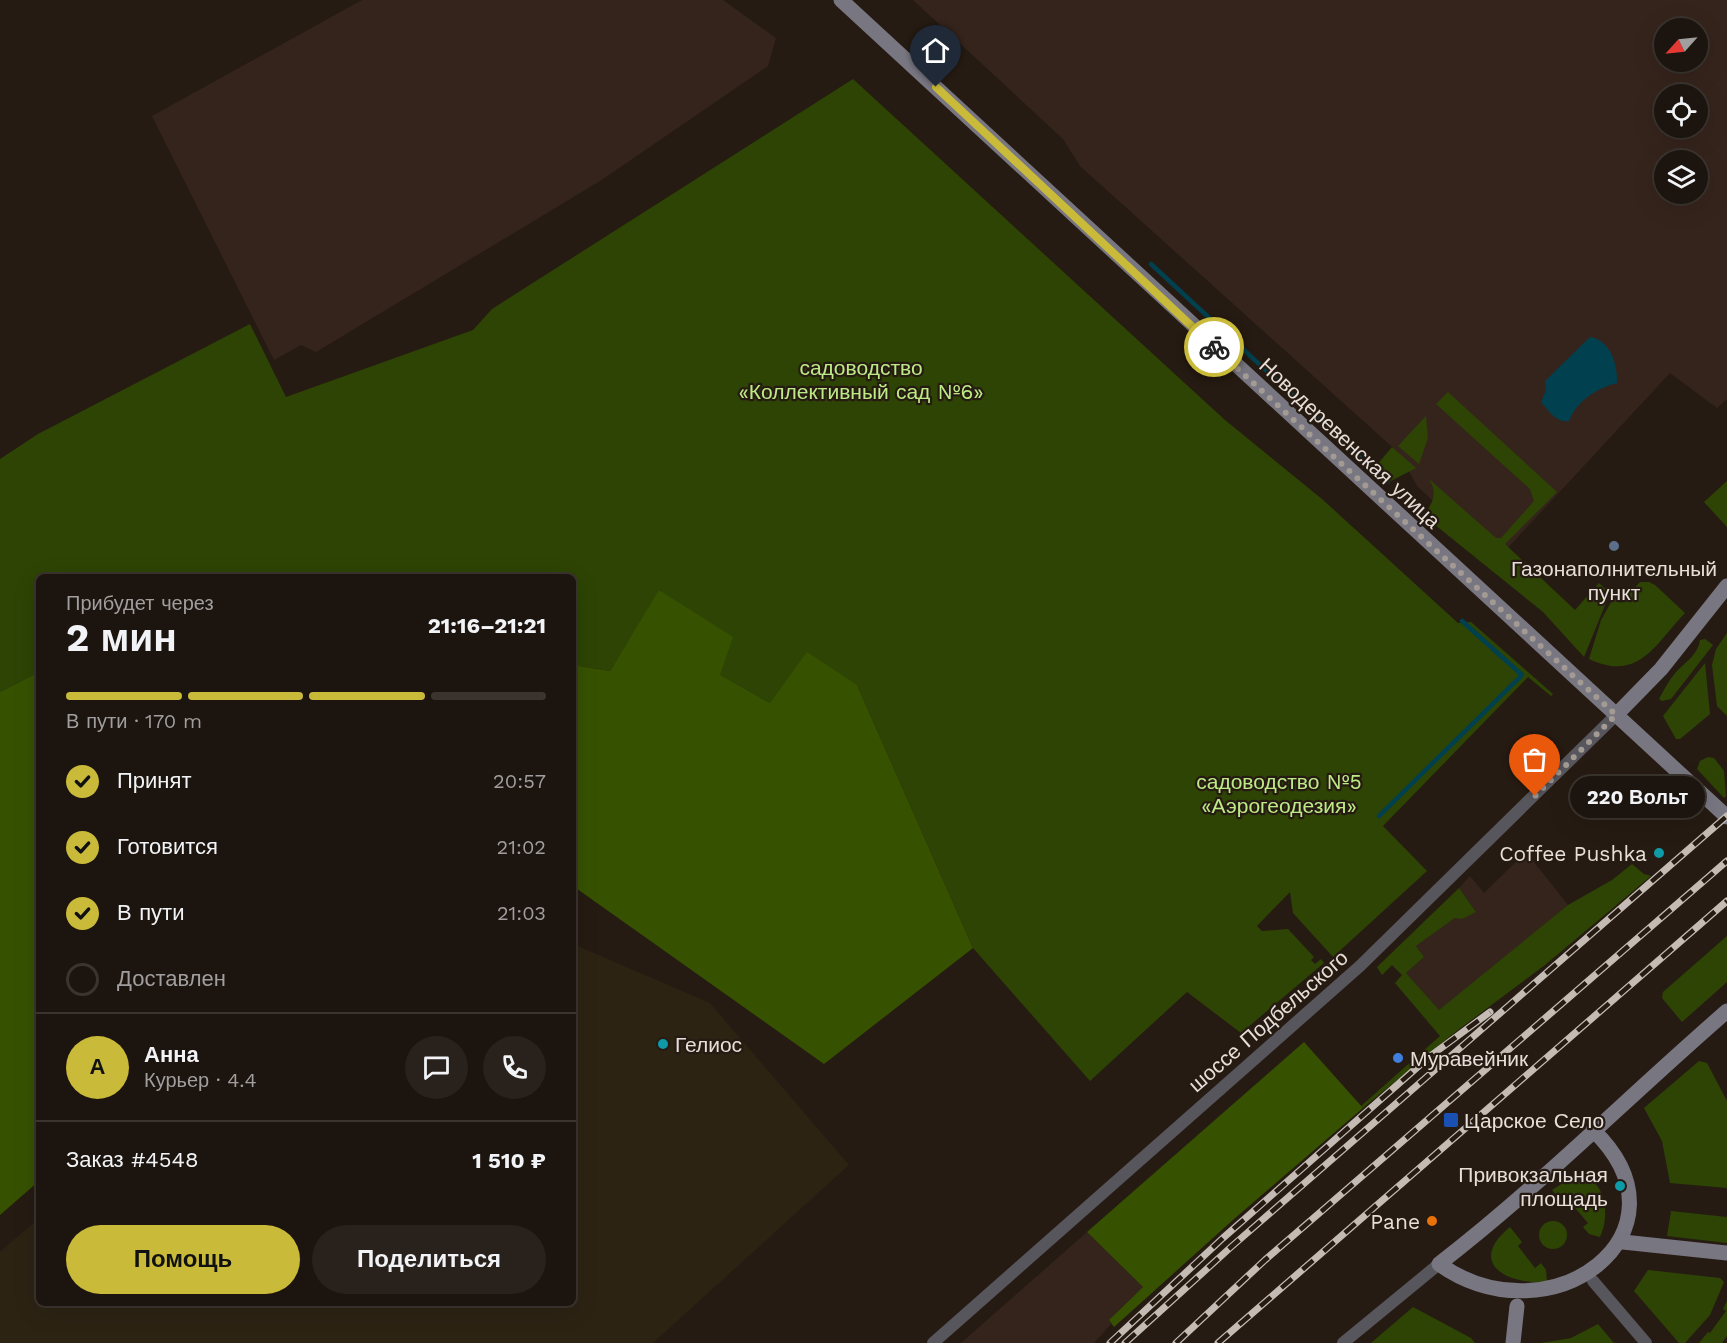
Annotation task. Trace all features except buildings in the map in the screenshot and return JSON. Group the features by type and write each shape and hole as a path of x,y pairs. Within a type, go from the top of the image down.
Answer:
{"main road":[{"name":"Новодеревенская улица","path":"841,0 1727,817"},
{"path":"1616,715 1661,669 1727,586"},
{"path":"1513,1343 1524,1306 1493,1300 1470,1290 1439,1264 1551,1172 1593,1130 1724,1019"},
{"path":"1563,1300 1593,1281 1609,1263 1623,1242 1629,1214 1627,1185 1616,1156 1593,1130"},
{"path":"1623,1242 1727,1253"}],"street":[{"name":"шоссе Подбельского","path":"933,1343 1360,966 1616,715"},
{"path":"1343,1343 1439,1264"},
{"path":"1593,1281 1646,1343"}],"shaded area":[{"path":"362,0 723,0 776,38 768,66 600,181 316,352 301,345 274,360 152,116"},
{"path":"913,0 1727,0 1727,399 1717,408 1670,373 1503,553 1485,549 1417,486 1399,453 1080,166 1063,139"},
{"path":"1526,852 1568,905 1439,1011 1406,973 1424,957 1416,946 1455,918 1476,912 1459,888 1470,876 1484,893"},
{"path":"576,945 710,1003 849,1165 653,1343 0,1343 0,1252 36,1221 36,1306 576,1306"},
{"path":"1087,1232 1143,1287 1109,1320 1111,1324 1094,1343 961,1343"}],"green space":[{"path":"853,79 1225,420 1322,499 1458,623 1471,622 1553,694 1551,696 1528,677 1383,826 1427,871 1333,957 1293,913 1290,892 1257,926 1262,931 1288,929 1314,957 1311,960 1315,964 1321,959 1324,963 1241,1033 1187,992 1090,1081 973,948 857,685 770,703 719,675 660,590 610,671 576,665 576,574 36,574 36,674 0,692 0,459 38,434 250,324 286,397 473,330 492,309"},
{"path":"1448,392 1557,492 1505,544 1575,610 1599,583 1610,593 1584,657 1543,612 1424,516 1434,493 1429,479 1496,538 1501,538 1534,501 1530,489 1436,404"},
{"path":"1426,416 1428,438 1419,464 1398,446"},
{"path":"1392,447 1416,468 1387,483 1372,471"},
{"path":"1727,481 1727,527 1704,502"},
{"path":"1640,582 1655,585 1685,613 1655,647 1634,663 1621,666 1606,665 1589,659 1601,620 1614,597 1621,603"},
{"path":"659,590 733,637 720,675 770,703 807,652 857,685 973,948 824,1064 576,888 576,665 610,671"},
{"path":"1727,633 1727,716 1717,706 1712,665 1716,649"},
{"path":"1705,639 1713,645 1671,699 1662,701 1659,699 1672,677 1695,653 1700,640"},
{"path":"1705,663 1710,714 1680,739 1676,739 1663,716"},
{"path":"36,674 36,1184 0,1215 0,692"},
{"path":"1708,757 1714,758 1724,771 1726,796 1724,798 1697,769 1700,761"},
{"path":"1632,864 1644,874 1651,876 1545,965 1454,1033 1363,1108 1361,1106 1440,1036 1395,983 1402,975 1392,965 1382,975 1377,967 1459,888 1476,912 1462,919 1455,918 1416,946 1424,957 1406,973 1439,1010 1568,905 1612,880"},
{"path":"1727,936 1727,982 1682,1022 1662,998 1663,992"},
{"path":"1304,1042 1363,1108 1234,1219 1114,1327 1109,1320 1143,1287 1087,1232"},
{"path":"1699,1061 1707,1063 1727,1101 1727,1188 1670,1183 1662,1141 1644,1108"},
{"path":"1574,1176 1585,1177 1593,1182 1603,1198 1605,1218 1600,1237 1589,1234 1583,1227 1588,1223 1570,1202 1565,1206 1552,1190"},
{"path":"1671,1211 1727,1217 1727,1243 1667,1236"},
{"path":"1553,1221 1563,1225 1567,1235 1563,1245 1553,1249 1543,1245 1539,1235 1543,1225"},
{"path":"1510,1227 1522,1242 1518,1246 1535,1268 1541,1263 1546,1270 1547,1282 1518,1280 1497,1269 1492,1261 1492,1251 1497,1240"},
{"path":"1648,1270 1720,1278 1724,1282 1710,1315 1685,1343 1679,1343 1634,1291"},
{"path":"1727,1301 1727,1336 1722,1343 1699,1343 1708,1332 1710,1333 1726,1311 1723,1309"},
{"path":"1413,1307 1471,1338 1475,1343 1371,1343"},
{"path":"1598,1324 1614,1343 1541,1343 1571,1338"}],"water":[{"path":"1590,337 1597,339 1608,348 1616,368 1617,383 1589,396 1577,407 1569,421 1560,420 1553,416 1541,402 1546,390 1545,381"}],"waterway":[{"path":"1151,264 1366,463"},
{"path":"1374,470 1388,481"},
{"path":"1379,816 1522,675 1462,621"}],"railway":[{"path":"1125,1343 1231,1247 1727,816"},
{"path":"1176,1343 1265,1260 1727,861"},
{"path":"1218,1343 1727,901"},
{"path":"1110,1343 1223,1238 1429,1057 1490,1012"}],"way so far":[{"path":"1214,347 1616,715 1535,796"}],"place":[{"name":"Газонаполнительный пункт","path":"1614,546"},
{"name":"220 Вольт","path":"1535,796"},
{"name":"Coffee Pushka","path":"1659,853"},
{"name":"Гелиос","path":"663,1044"},
{"name":"Муравейник","path":"1398,1058"},
{"name":"Царское Село","path":"1451,1120"},
{"name":"Привокзальная площадь","path":"1620,1186"},
{"name":"Pane","path":"1432,1221"}],"route":[{"path":"936,87 1214,347"}],"park label":[{"name":"садоводство «Коллективный сад №6»","path":"861,379"},
{"name":"садоводство №5 «Аэрогеодезия»","path":"1279,793"}]}
